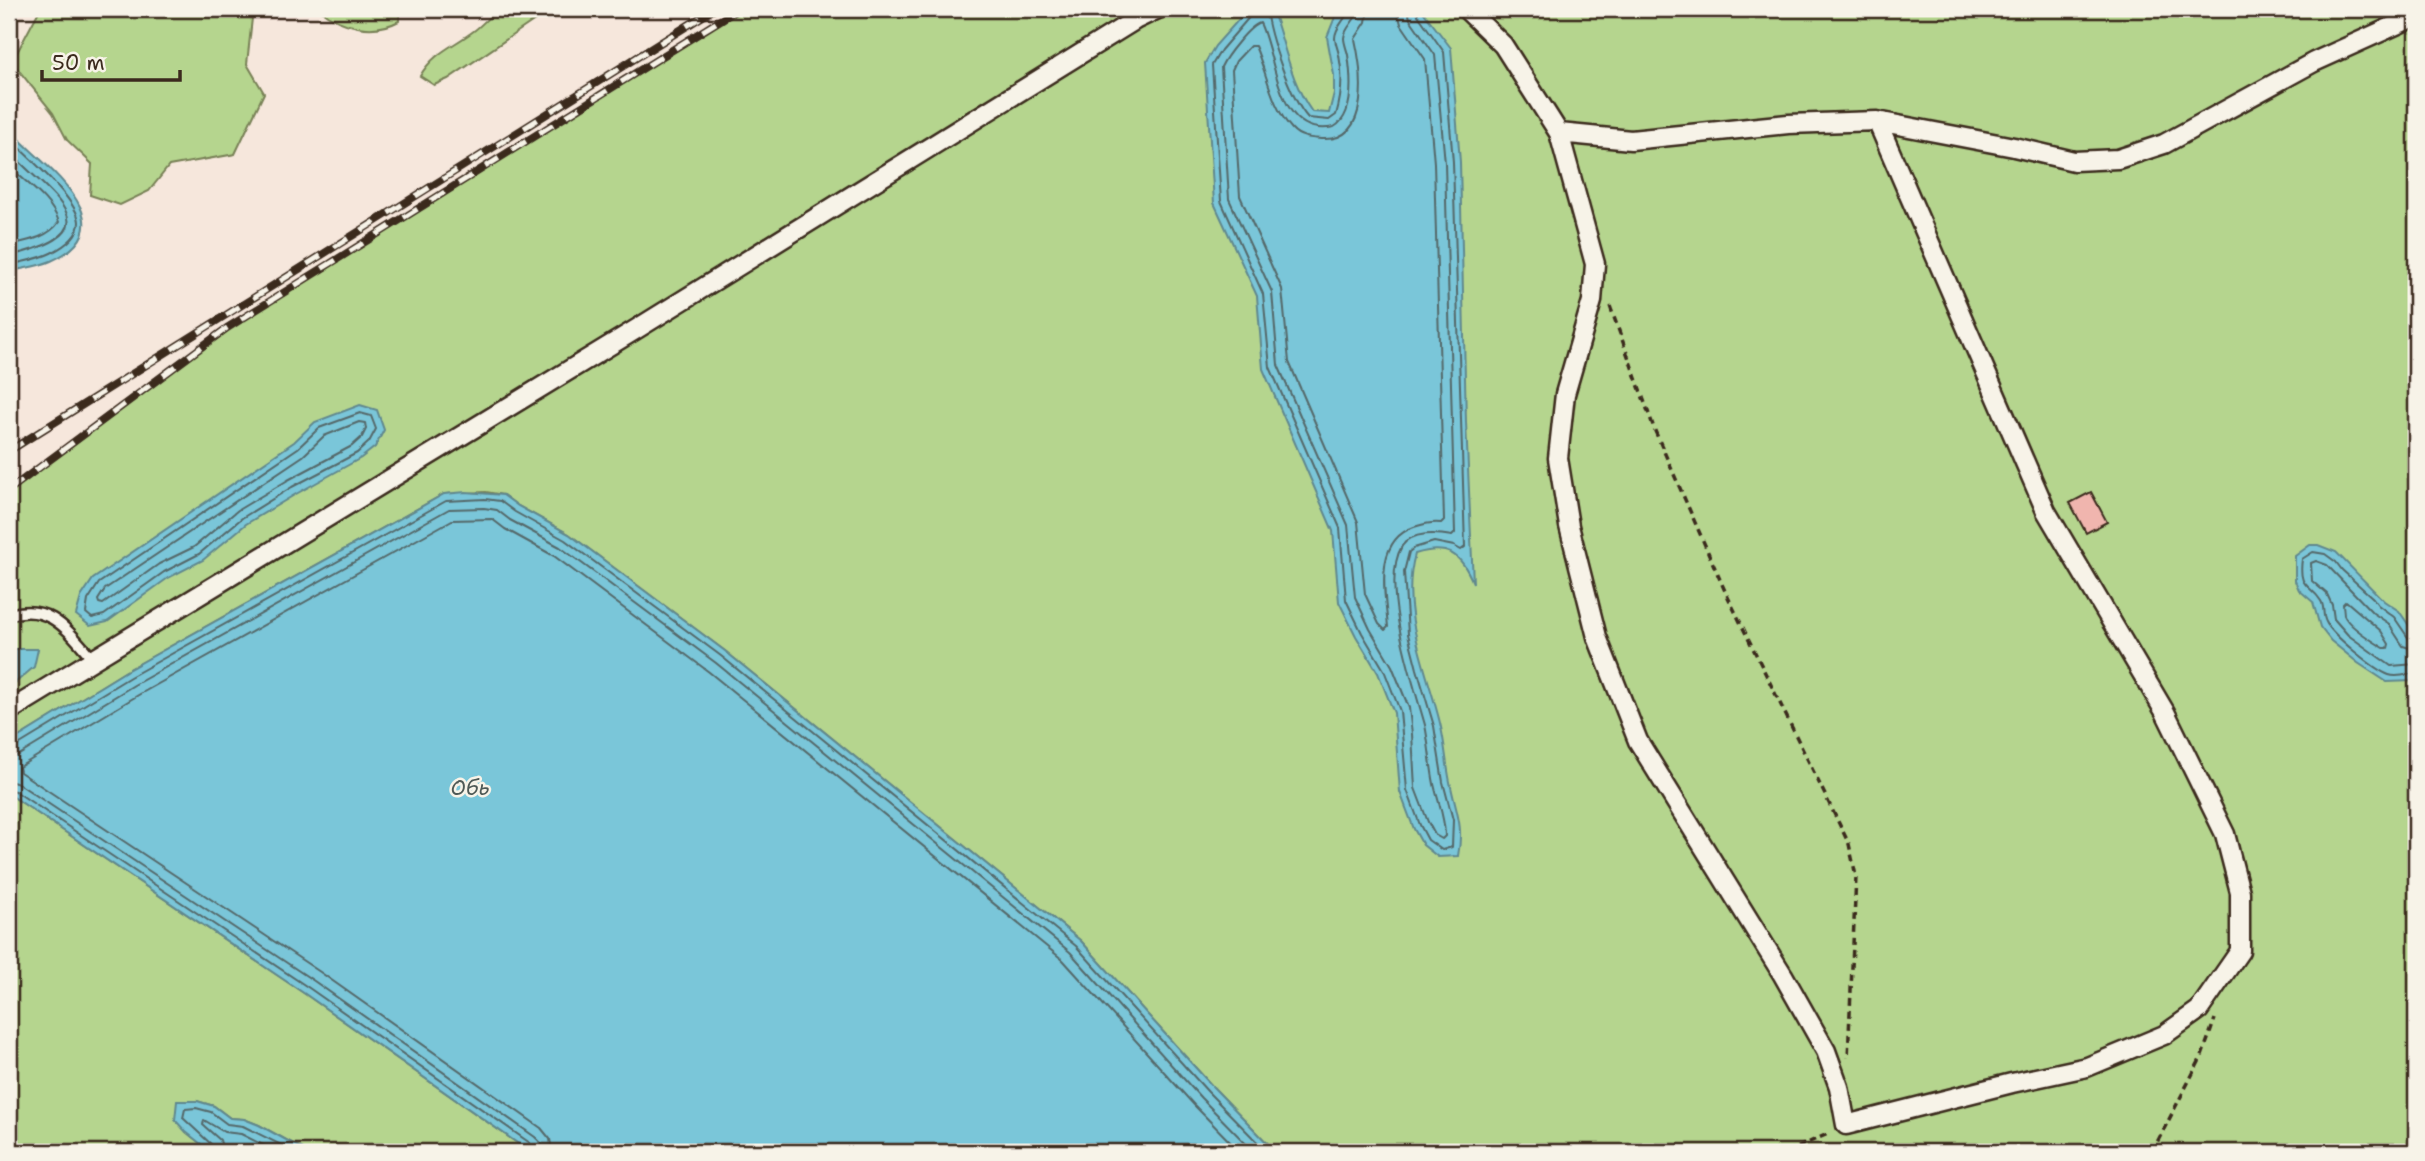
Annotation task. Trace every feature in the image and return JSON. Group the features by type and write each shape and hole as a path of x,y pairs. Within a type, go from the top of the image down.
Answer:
{"street":[{"path":"9,711 635,330 1135,20 1158,9"},
{"path":"1466,9 1503,45 1559,133 1595,264 1592,301 1565,394 1558,458 1569,526 1597,637 1638,741 1783,975 1826,1051 1839,1087 1846,1125 2087,1067 2164,1035 2199,1010 2239,951 2241,892 2225,834 2165,712 2046,511 1877,121"},
{"path":"1559,133 1631,140 1788,124 1877,121 2074,161 2118,159 2164,144 2314,62 2416,16"}],"lane":[{"path":"9,615 24,610 50,616 65,626 93,659"}],"path":[{"path":"1609,302 1655,431 1725,591 1849,844 1856,876 1848,1069"},
{"path":"2152,1152 2202,1056 2216,1016"},
{"path":"1787,1152 1846,1125"}],"green space":[{"path":"40,9 253,9 247,64 264,93 235,154 169,166 149,191 120,205 90,195 92,164 67,140 53,113 12,62"},
{"path":"319,9 400,9 399,21 379,28 368,28 347,24"},
{"path":"499,9 551,9 448,79 434,85 420,76 438,55 475,30"},
{"path":"738,9 2416,9 2416,1152 1276,1152 1213,1087 1081,941 725,651 569,534 503,495 486,492 444,494 126,671 9,743 9,490 227,328"},
{"path":"9,794 305,994 530,1152 308,1152 259,1125 244,1119 230,1118 214,1106 197,1101 186,1132 211,1152 9,1152"}],"water":[{"path":"1248,9 1272,9 1298,88 1312,112 1329,113 1334,93 1334,75 1327,37 1335,17 1345,9 1421,9 1451,48 1460,162 1473,583 1463,564 1452,553 1426,551 1415,554 1410,597 1417,640 1443,738 1458,819 1458,856 1438,857 1423,845 1400,792 1394,713 1378,673 1339,602 1333,531 1263,369 1257,296 1214,203 1205,63 1215,46"},
{"path":"9,125 12,132 60,178 74,196 83,213 84,230 74,247 51,261 9,272"},
{"path":"360,405 377,410 384,430 375,447 361,458 246,524 203,560 168,578 107,622 90,626 76,615 81,597 93,579 294,442 315,422"},
{"name":"Обь","path":"466,492 503,495 569,534 725,651 1081,941 1213,1087 1276,1152 530,1152 305,994 9,794 9,743 126,671 444,494"},
{"path":"2310,545 2336,552 2384,601 2399,611 2410,627 2416,643 2416,677 2413,681 2387,682 2331,641 2320,627 2313,602 2299,590 2295,581 2295,556"},
{"path":"16,649 38,649 34,667 9,688 9,653"},
{"path":"177,1101 197,1101 214,1106 230,1118 244,1119 259,1125 308,1152 211,1152 175,1120"}],"building":[{"path":"2091,492 2107,522 2086,533 2070,503"}],"railway":[{"path":"9,451 714,9"},
{"path":"9,490 227,328 738,9"}]}
